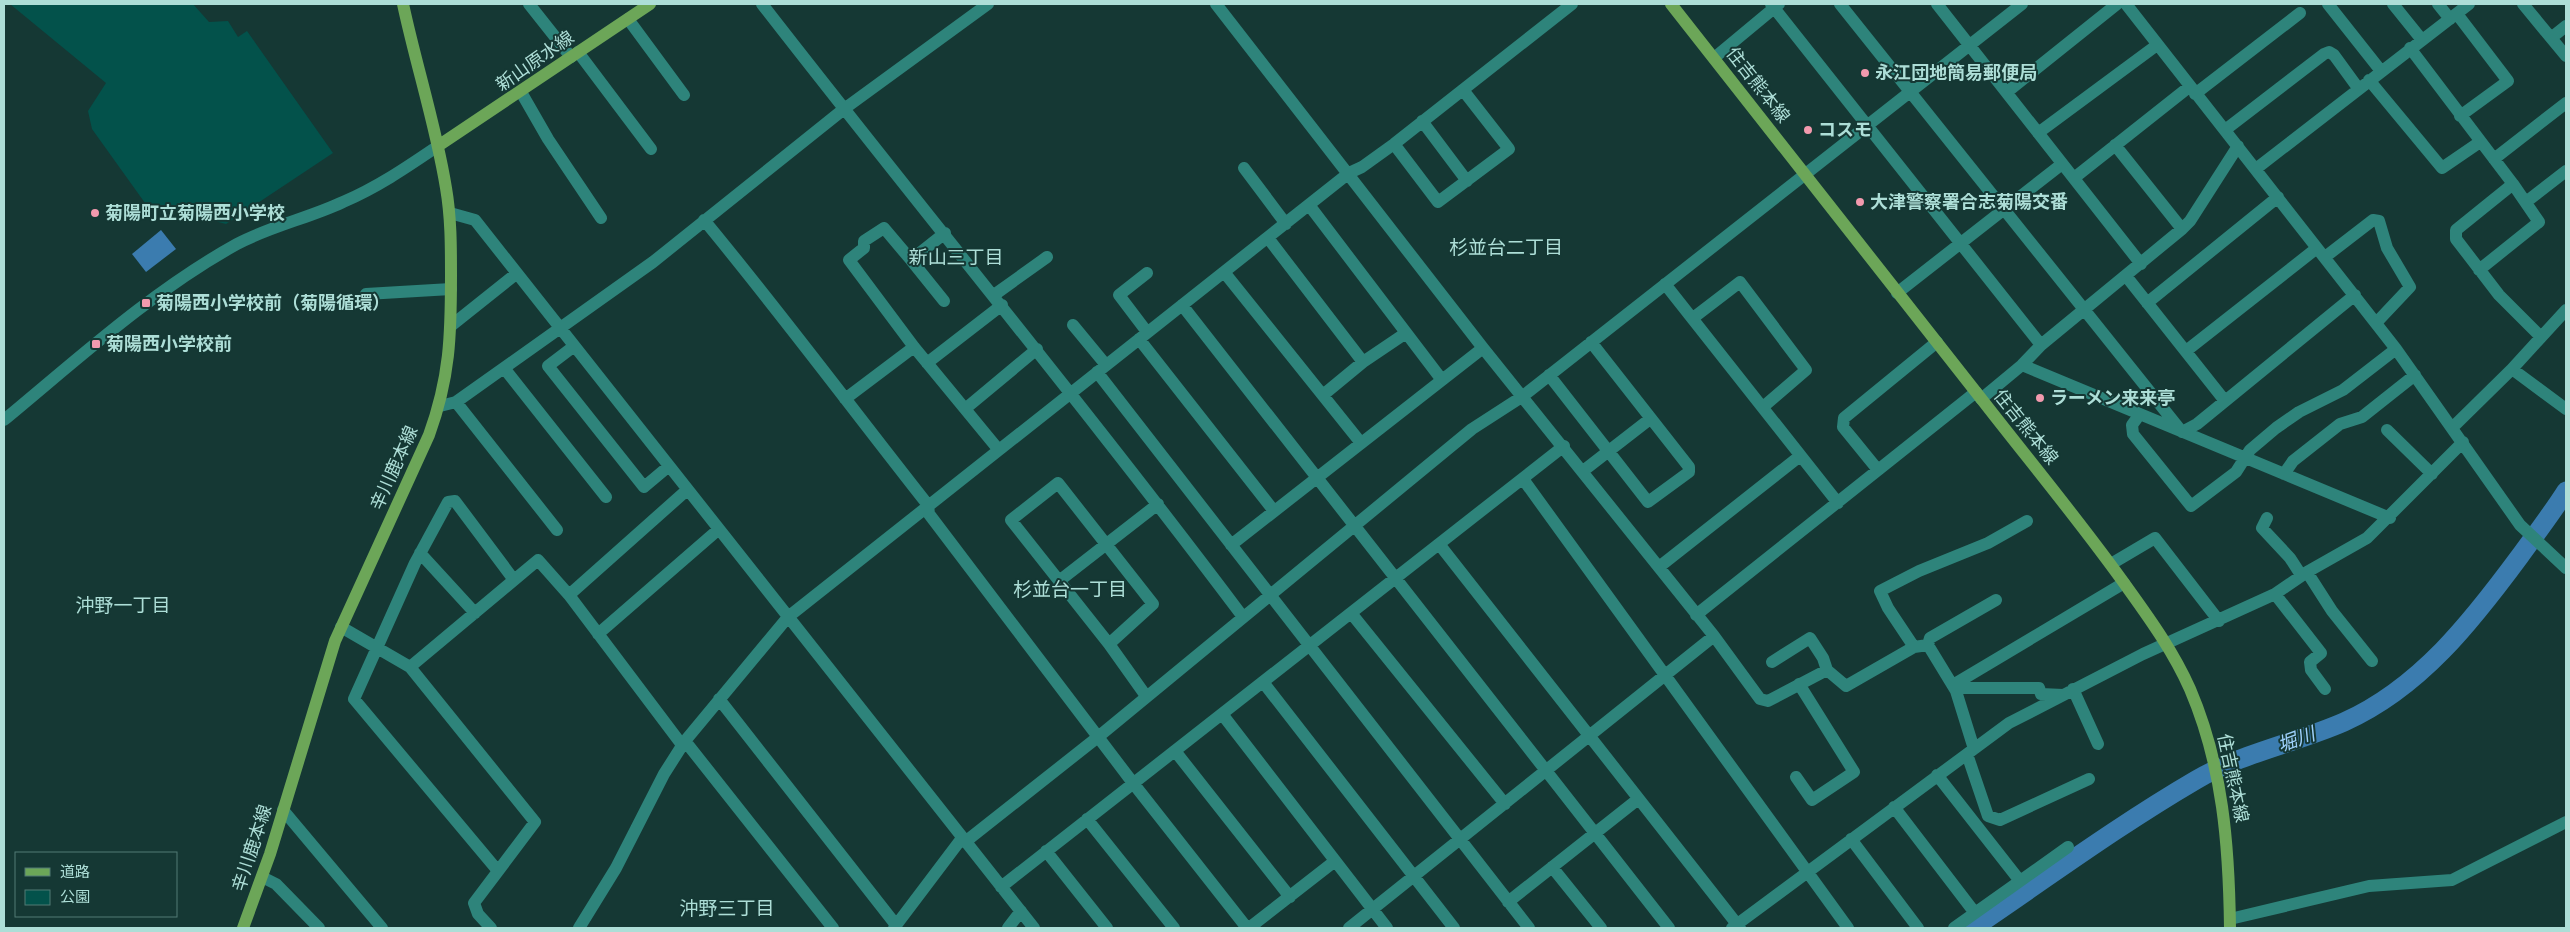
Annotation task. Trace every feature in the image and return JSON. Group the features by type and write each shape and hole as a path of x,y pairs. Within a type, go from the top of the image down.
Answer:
{"main road":[{"name":"辛川鹿本線","path":"243,928 262,877 312,711 341,627 429,435 440,406 449,366 452,325 450,213 438,146 402,4"},
{"name":"新山原水線","path":"438,146 650,4"},
{"name":"住吉熊本線","path":"1671,4 2110,564 2167,643 2190,688 2213,753 2226,819 2230,869 2230,924"}],"street":[{"path":"529,4 575,54 651,149"},
{"path":"762,4 844,110 1072,392 1243,617"},
{"path":"440,406 456,402 653,262 844,110 988,4"},
{"path":"1216,4 1350,173 1483,348 1564,446 1714,636 1760,699 1768,701 1827,670"},
{"path":"579,928 616,868 664,774 684,743 788,617 1309,205 1350,173 1362,167 1394,144 1572,4"},
{"path":"1840,4 2182,432"},
{"path":"1937,4 2141,264"},
{"path":"719,699 895,927 964,840 1098,737 1472,429 1523,396 1805,174 1910,94 2022,4"},
{"path":"2007,92 2117,4"},
{"path":"2126,4 2192,90 2257,168 2396,349 2453,427 2503,502 2530,536 2566,568"},
{"path":"2328,4 2381,71"},
{"path":"2393,4 2422,40"},
{"path":"2438,4 2454,16 2508,81 2460,116"},
{"path":"2257,168 2469,4"},
{"path":"2523,4 2566,56"},
{"path":"1714,58 1775,5 2041,345"},
{"path":"2074,178 2115,145 2300,13"},
{"path":"628,19 684,95"},
{"path":"2552,38 2566,26"},
{"path":"2038,133 2157,45"},
{"path":"2410,48 2539,219 2538,225 2479,270"},
{"path":"2225,130 2329,52 2334,55 2358,88"},
{"path":"2369,80 2442,168 2480,142"},
{"path":"1394,144 1438,202 1509,149 1463,90"},
{"path":"521,92 548,139 601,218"},
{"path":"2494,159 2566,103"},
{"path":"1422,121 1467,181"},
{"path":"2115,145 2182,229"},
{"path":"4,420 146,303 192,270 239,243 288,221 341,203 388,181 438,146"},
{"path":"1696,614 1878,470 2022,365 2041,345 2182,229 2238,146"},
{"path":"1897,293 2062,164"},
{"path":"1244,168 1286,224"},
{"path":"2526,202 2566,171"},
{"path":"2513,184 2456,230 2456,239 2499,295 2542,337"},
{"path":"2147,303 2278,197"},
{"path":"1309,205 1442,380"},
{"path":"450,213 475,220 573,347 1034,928"},
{"path":"704,220 766,294 928,505 929,514 1133,784 1248,928 1335,861"},
{"path":"2186,351 2321,252 2373,220 2379,221 2387,248 2410,287 2376,323"},
{"path":"944,302 884,228 864,241 864,248 849,260 914,347 998,450"},
{"path":"911,260 945,234"},
{"path":"1268,238 1363,362"},
{"path":"927,363 1047,256"},
{"path":"1224,272 1361,443"},
{"path":"1147,273 1119,295 1143,336 1274,511"},
{"path":"452,325 516,274"},
{"path":"2126,276 2225,401"},
{"path":"1693,318 1740,282 1806,370 1763,407"},
{"path":"1665,284 1838,503"},
{"path":"366,294 451,288"},
{"path":"2182,432 2197,424 2355,295"},
{"path":"1182,305 1318,476 1545,771 1669,928"},
{"path":"2453,427 2512,369 2566,310"},
{"path":"1073,324 1102,368 1308,646 1529,928"},
{"path":"1323,395 1363,362 1406,332"},
{"path":"1549,375 1648,502 1689,472 1689,467 1591,342"},
{"path":"1878,470 1843,427 1844,418 1937,342"},
{"path":"573,347 548,366 644,487 669,466"},
{"path":"845,399 914,347"},
{"path":"1232,545 1483,348"},
{"path":"965,409 1037,349"},
{"path":"2140,414 2132,425 2133,434 2191,506 2236,472 2250,450 2276,428 2299,412 2343,390 2396,349"},
{"path":"2022,365 2390,518"},
{"path":"504,368 606,497"},
{"path":"2512,369 2566,409"},
{"path":"2284,474 2293,461 2340,424 2362,417 2415,375"},
{"path":"456,402 557,530"},
{"path":"1583,471 1610,452 1650,419"},
{"path":"2387,430 2432,474"},
{"path":"1439,544 1736,927 1806,872 2009,723 2167,643 2275,594 2304,573 2367,538 2390,518 2463,442"},
{"path":"1001,887 1564,446"},
{"path":"1659,567 1800,456"},
{"path":"1523,478 1848,928"},
{"path":"1109,644 1153,604 1058,483 1011,520 1109,644 1146,696"},
{"path":"569,595 687,490"},
{"path":"498,871 354,699 420,553 448,502 455,501 514,580"},
{"path":"1059,581 1158,504"},
{"path":"2267,518 2262,528 2304,573 2372,662"},
{"path":"1914,646 1888,608 1880,591 1919,571 1988,543 2027,521"},
{"path":"598,634 719,529"},
{"path":"2110,564 2155,538 2219,620"},
{"path":"420,553 475,613"},
{"path":"410,667 538,560 569,595 684,743 833,928"},
{"path":"1954,688 2124,583"},
{"path":"2275,594 2320,653 2310,662 2311,670 2325,689"},
{"path":"1996,600 1975,619 1930,638 1928,645 1954,688 1988,816 2000,820 2090,779"},
{"path":"1351,613 1504,804"},
{"path":"341,627 410,667 535,822 474,903 478,914 490,928"},
{"path":"1349,928 1714,636"},
{"path":"1772,662 1810,638 1823,658 1827,670 1846,686 1914,646 1928,645"},
{"path":"1263,682 1454,928"},
{"path":"1796,777 1812,800 1854,772 1799,684"},
{"path":"1954,688 2039,688 2041,694 2068,692"},
{"path":"2068,692 2098,744"},
{"path":"1222,714 1387,928"},
{"path":"1175,751 1290,897"},
{"path":"1937,775 2020,881"},
{"path":"1508,902 1637,800"},
{"path":"1894,807 1975,913"},
{"path":"283,810 382,928"},
{"path":"1087,819 1174,928"},
{"path":"2230,924 2369,886 2452,880 2566,822"},
{"path":"1851,839 1918,928"},
{"path":"1954,928 2068,847"},
{"path":"1046,851 1107,928"},
{"path":"1552,867 1601,928"},
{"path":"262,877 276,884 319,928"},
{"path":"1008,928 1020,911"}],"green space":[{"path":"10,4 193,4 209,22 228,21 238,37 247,31 333,153 226,224 145,203 92,129 88,111 106,83"}],"water":[{"path":"161,230 176,249 146,272 132,254"}],"waterway":[{"name":"堀川","path":"1973,928 2111,833 2196,780 2232,762 2344,722 2371,708 2397,691 2442,651 2483,605 2544,524 2566,491"}],"place":[{"name":"永江団地簡易郵便局","path":"1865,73"},
{"name":"コスモ","path":"1808,130"},
{"name":"大津警察署合志菊陽交番","path":"1860,202"},
{"name":"菊陽町立菊陽西小学校","path":"95,213"},
{"name":"菊陽西小学校前（菊陽循環）","path":"146,303"},
{"name":"菊陽西小学校前","path":"96,344"},
{"name":"ラーメン来来亭","path":"2040,398"}],"district":[{"name":"杉並台二丁目","path":"1506,247"},
{"name":"新山三丁目","path":"956,257"},
{"name":"杉並台一丁目","path":"1070,589"},
{"name":"沖野一丁目","path":"123,605"},
{"name":"沖野三丁目","path":"727,908"}]}
